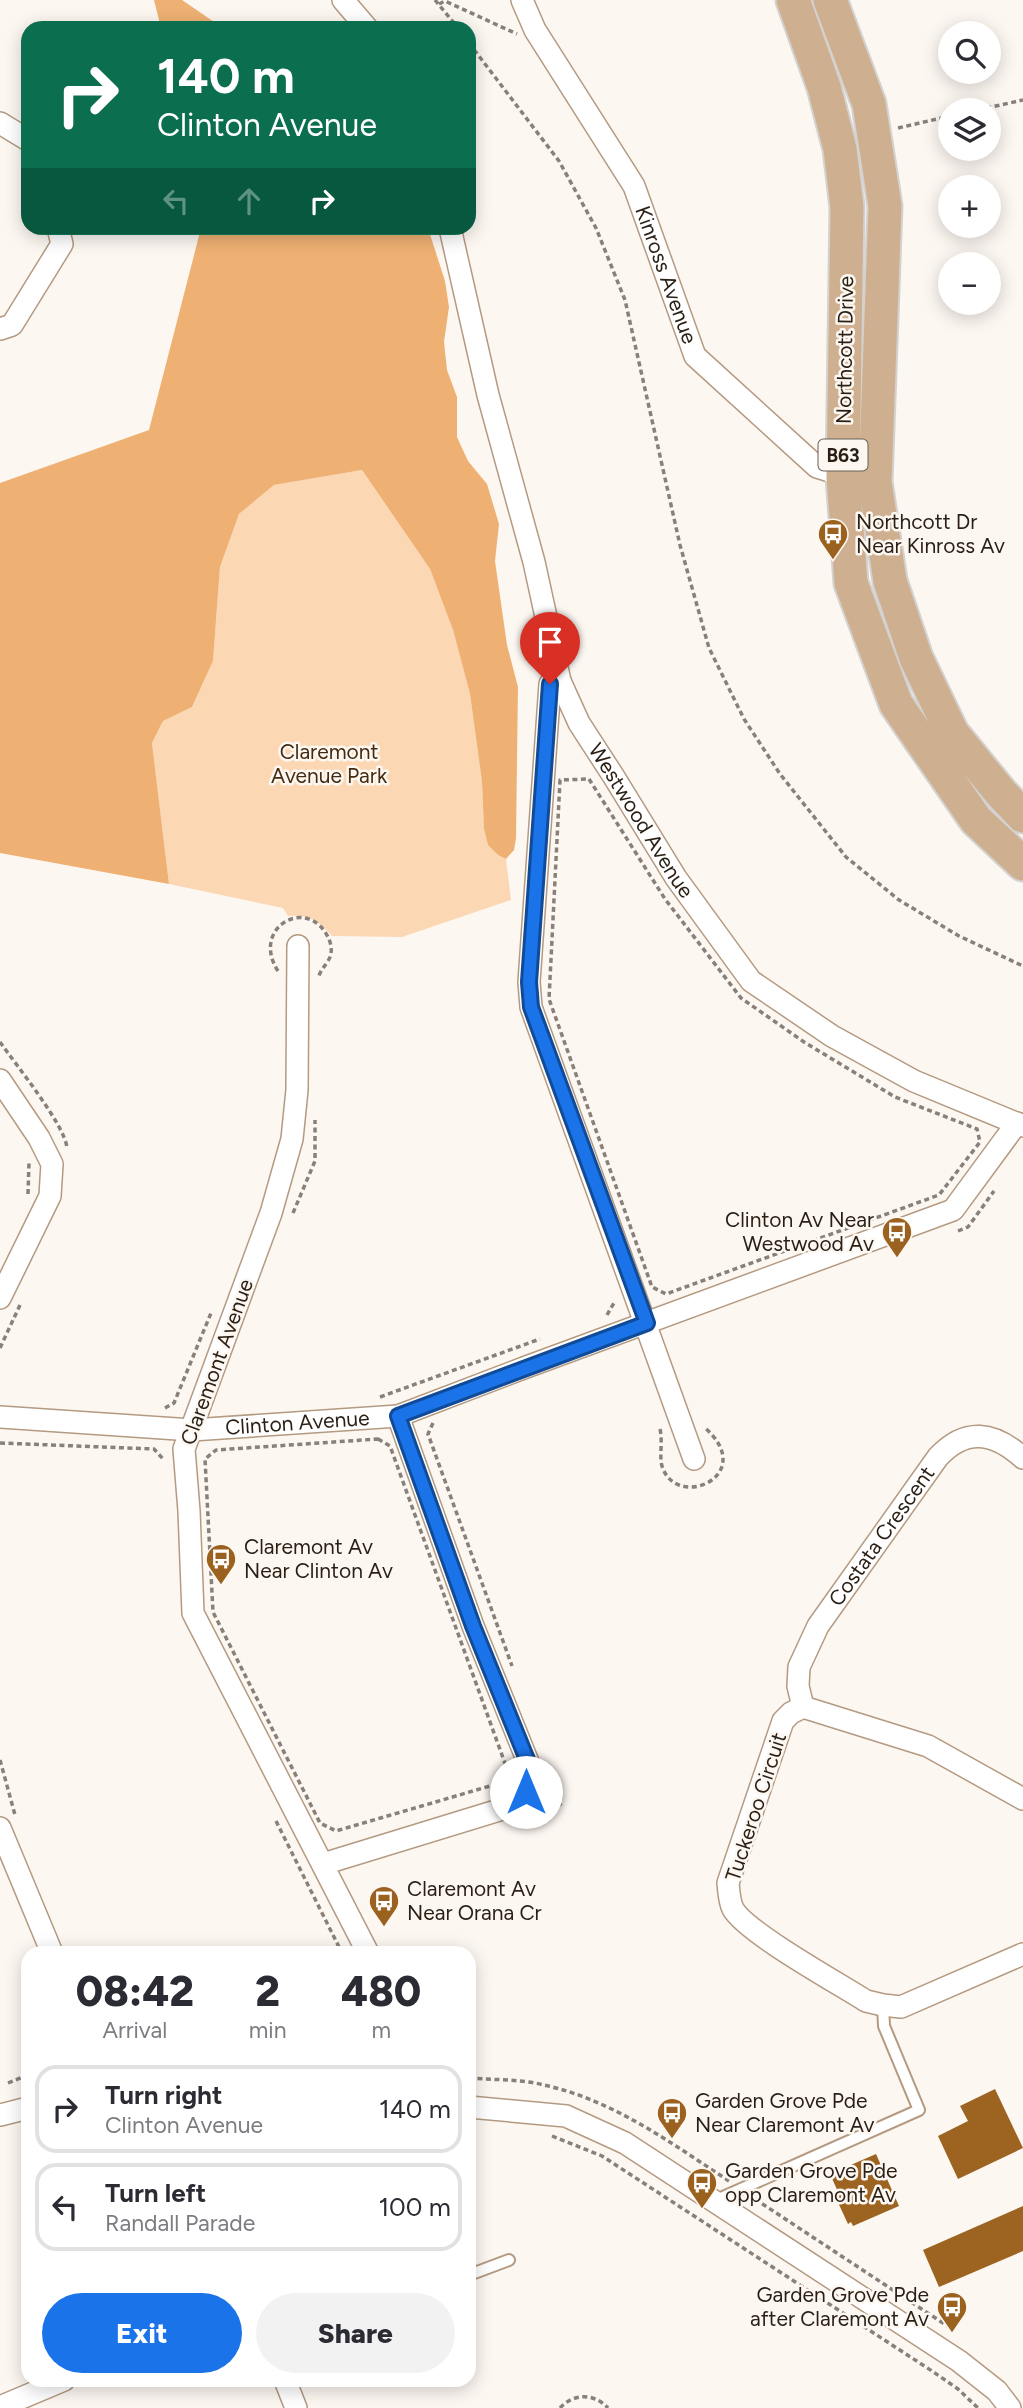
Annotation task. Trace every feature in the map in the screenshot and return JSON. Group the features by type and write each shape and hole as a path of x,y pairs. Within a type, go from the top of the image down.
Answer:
{"main road":[{"name":"Northcott Drive","path":"793,0 824,87 840,149 847,206 843,477 851,583 896,704 976,820 1023,864"},
{"name":"Northcott Drive","path":"830,0 869,104 885,206 875,482 890,581 916,658 952,733 1023,816"}],"street":[{"path":"343,0 362,21"},
{"name":"Kinross Avenue","path":"522,0 535,30 634,186 695,356 817,467 843,477 875,482"},
{"path":"0,123 21,136"},
{"path":"0,329 12,325 62,244 60,235"},
{"name":"Westwood Avenue","path":"452,235 488,395 534,562 560,681 579,723 676,878 751,981 832,1036 914,1081 1020,1124"},
{"path":"560,681 550,684 529,982 531,1007 647,1323 694,1460"},
{"name":"Claremont Avenue","path":"298,946 297,1090 292,1139 271,1213 184,1449 193,1613 364,1946"},
{"path":"0,1080 39,1138 52,1164 50,1196 0,1298"},
{"name":"Clinton Avenue","path":"0,1417 191,1430 398,1416 953,1210 1020,1124"},
{"path":"323,1864 509,1807 526,1792 528,1762 473,1626 398,1416"},
{"name":"Costata Crescent","path":"803,1707 798,1686 799,1667 818,1626 938,1457 960,1439 982,1436 1005,1443 1023,1458"},
{"path":"803,1707 928,1746 1023,1798"},
{"name":"Tuckeroo Circuit","path":"803,1707 783,1721 775,1741 728,1882 732,1907 741,1919 763,1936 866,2001 883,2005"},
{"path":"0,1828 49,1946"},
{"path":"883,2005 901,2007 1023,1954"},
{"path":"476,2108 566,2116 625,2143 960,2361 997,2391 1010,2408"},
{"path":"0,2116 21,2110"},
{"path":"0,2407 47,2387"},
{"path":"288,2387 296,2408"}],"lane":[{"path":"714,2201 919,2110 884,2026 883,2005"},
{"path":"476,2272 509,2260"}],"path":[{"path":"435,0 452,21"},
{"path":"439,4 445,1 521,36 535,30"},
{"path":"476,52 559,161 596,228 625,300 680,545 709,648 744,719 780,774 846,857 899,900 959,936 1023,966"},
{"path":"1001,105 1023,100"},
{"path":"892,129 938,119"},
{"path":"589,779 598,792 664,899 741,998 751,1007 895,1097 976,1129 980,1142 939,1195 667,1294 652,1287 549,999 560,780 589,779"},
{"path":"279,973 270,955 269,943 274,931 291,918 306,918 324,930 330,941 331,953 327,965 319,972 319,984"},
{"path":"289,1224 315,1161 316,1110"},
{"path":"28,1197 29,1153"},
{"path":"955,1232 968,1227 997,1186"},
{"path":"597,1319 609,1314 616,1300"},
{"path":"160,1411 174,1403 212,1310"},
{"path":"372,1400 548,1336"},
{"path":"435,1418 428,1434 514,1671"},
{"path":"659,1421 663,1443 661,1456 668,1478 680,1485 694,1488 704,1487 716,1476 723,1464 723,1450 717,1438 701,1425"},
{"path":"378,1439 390,1446 506,1766 497,1784 336,1830 320,1823 214,1612 205,1459 216,1450 378,1439"},
{"path":"0,1443 154,1450 166,1461"},
{"path":"522,1819 558,1808 562,1802 545,1757"},
{"path":"8,2082 21,2077"},
{"path":"542,2134 602,2157 630,2174 932,2371 958,2389 978,2408"},
{"path":"671,2143 952,2329"},
{"path":"560,2408 565,2402 586,2396 596,2399 608,2408"}],"green space":[{"name":"Claremont Avenue Park","path":"362,470 430,569 453,630 470,694 482,782 484,829 488,845 506,859 511,900 402,937 332,936 318,922 307,917 288,916 283,908 169,884 152,743 163,721 192,707 213,661 220,567 239,514 274,485"}],"shaded area":[{"path":"154,0 182,0 213,21 159,21"},
{"path":"199,235 430,235 445,281 449,307 444,342 447,370 457,397 457,437 468,461 487,484 499,524 495,561 507,645 518,687 516,838 514,850 506,859 488,845 484,829 482,782 470,694 453,630 430,569 362,470 274,485 239,514 220,567 213,661 192,707 163,721 152,743 169,884 0,853 0,483 149,430"}],"building":[{"path":"995,2089 1023,2148 958,2179 938,2136 968,2121 960,2106"},
{"path":"876,2154 899,2206 853,2226 851,2222 848,2224 835,2196 839,2194 830,2174"},
{"path":"1023,2206 1023,2251 939,2287 923,2250"}],"place":[{"name":"Northcott Dr Near Kinross Av","path":"833,561"},
{"name":"Clinton Av Near Westwood Av","path":"897,1259"},
{"name":"Claremont Av Near Clinton Av","path":"221,1586"},
{"name":"Claremont Av Near Orana Cr","path":"384,1928"},
{"name":"Garden Grove Pde Near Claremont Av","path":"672,2140"},
{"name":"Garden Grove Pde opp Claremont Av","path":"702,2210"},
{"name":"Garden Grove Pde after Claremont Av","path":"952,2334"}],"route":[{"path":"526,1792 528,1762 473,1626 398,1416 647,1323 531,1007 529,982 550,684"}]}
